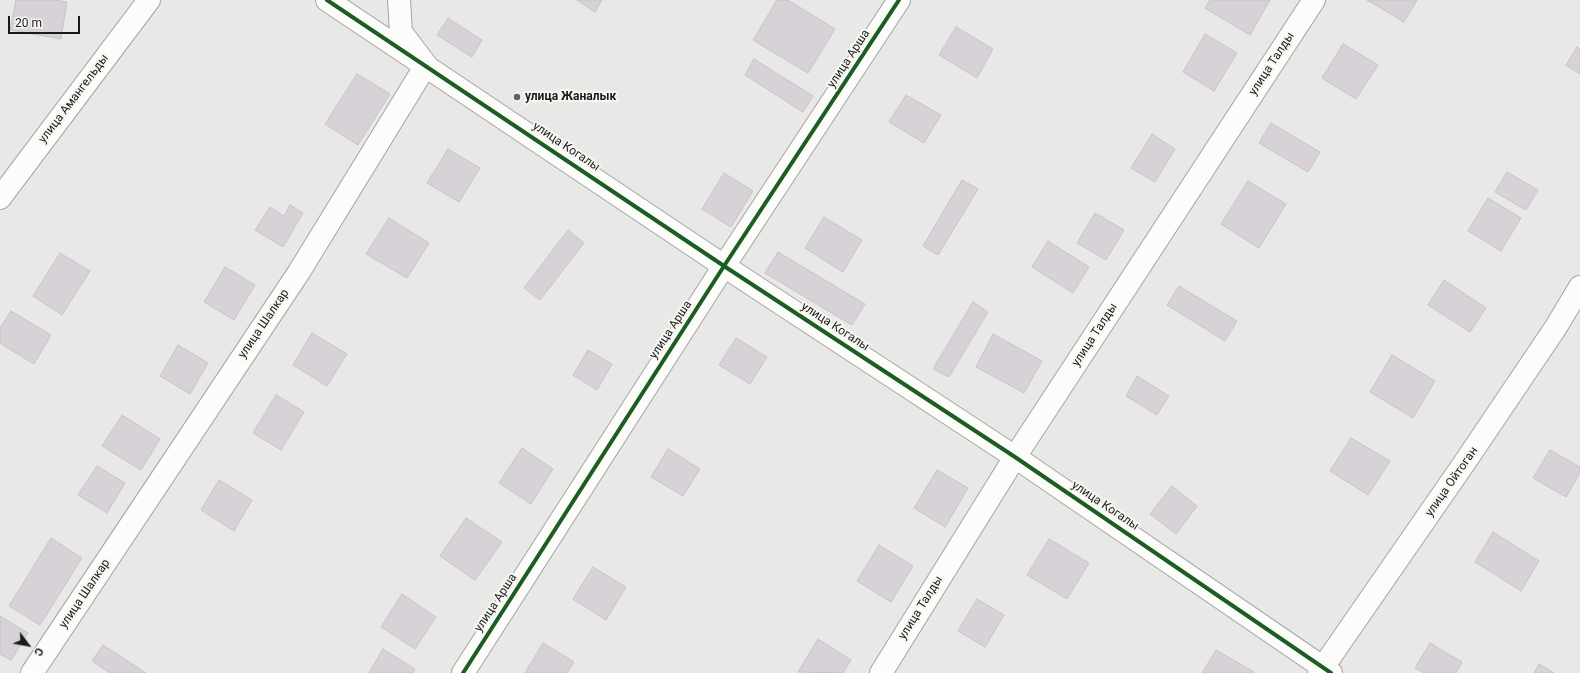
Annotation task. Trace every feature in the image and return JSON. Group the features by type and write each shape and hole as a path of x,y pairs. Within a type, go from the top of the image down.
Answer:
{"street":[{"name":"улица Амангельды","path":"0,198 149,0"},
{"name":"улица Когалы","path":"327,0 724,266 1015,457 1324,671"},
{"path":"399,0 401,32 426,65"},
{"name":"улица Арша","path":"463,673 724,266 899,0"},
{"name":"улица Талды","path":"881,673 1015,457 1314,0"},
{"name":"улица Шалкар","path":"32,673 299,272 426,65"},
{"name":"улица Ойтоган","path":"1324,671 1556,327 1580,287"}],"building":[{"path":"16,0 56,0 67,2 61,39 10,30"},
{"path":"577,0 602,0 595,12"},
{"path":"777,0 788,0 835,29 808,73 753,40"},
{"path":"1210,0 1270,0 1250,35 1205,8"},
{"path":"1367,0 1417,0 1404,22"},
{"path":"448,18 482,40 472,57 437,35"},
{"path":"956,27 993,49 977,78 939,55"},
{"path":"1205,34 1237,53 1214,91 1183,72"},
{"path":"1343,44 1378,65 1356,99 1322,78"},
{"path":"1577,47 1580,49 1580,74 1566,65"},
{"path":"754,59 813,96 803,112 745,75"},
{"path":"357,74 390,94 358,145 325,124"},
{"path":"906,95 941,115 924,143 889,122"},
{"path":"1271,123 1320,152 1308,172 1259,143"},
{"path":"1152,134 1175,149 1155,182 1131,168"},
{"path":"448,149 480,168 459,202 427,183"},
{"path":"1507,172 1538,190 1526,210 1495,192"},
{"path":"724,173 753,191 731,227 702,209"},
{"path":"962,180 978,189 938,255 923,246"},
{"path":"1248,181 1286,204 1259,248 1221,224"},
{"path":"1488,198 1521,218 1501,251 1468,231"},
{"path":"290,205 303,213 283,247 255,230 270,207 284,216"},
{"path":"1095,213 1124,230 1106,260 1077,243"},
{"path":"824,217 862,240 843,272 805,248"},
{"path":"389,218 429,243 407,278 366,254"},
{"path":"568,230 584,243 540,300 524,288"},
{"path":"1048,241 1089,267 1073,293 1032,267"},
{"path":"778,252 865,304 852,325 765,273"},
{"path":"60,253 90,271 62,315 33,296"},
{"path":"225,267 255,285 234,320 204,302"},
{"path":"1444,280 1486,308 1470,332 1428,305"},
{"path":"1179,286 1237,321 1225,341 1167,305"},
{"path":"973,302 988,312 949,377 933,369"},
{"path":"11,311 51,335 34,364 0,343 0,328"},
{"path":"312,333 347,354 327,386 293,365"},
{"path":"993,334 1042,361 1024,393 976,367"},
{"path":"736,338 767,357 750,384 719,365"},
{"path":"178,345 208,363 190,394 160,376"},
{"path":"588,350 612,364 597,390 573,375"},
{"path":"1392,355 1435,381 1413,418 1370,392"},
{"path":"1137,376 1169,396 1157,415 1126,396"},
{"path":"276,395 304,412 281,450 253,433"},
{"path":"122,415 160,439 141,470 102,446"},
{"path":"1351,438 1390,461 1368,495 1330,471"},
{"path":"522,448 553,469 531,504 499,483"},
{"path":"668,449 700,469 683,496 651,477"},
{"path":"1550,450 1580,467 1580,473 1566,497 1533,478"},
{"path":"97,466 125,483 107,513 78,495"},
{"path":"937,470 968,488 945,527 914,508"},
{"path":"219,480 252,500 234,531 201,510"},
{"path":"1172,486 1197,506 1176,534 1150,514"},
{"path":"466,518 502,542 475,580 440,556"},
{"path":"1493,532 1539,561 1521,591 1475,562"},
{"path":"51,538 82,558 40,625 9,606"},
{"path":"1049,539 1089,563 1067,599 1027,575"},
{"path":"879,545 913,566 891,602 857,581"},
{"path":"593,567 626,587 606,620 573,599"},
{"path":"402,594 436,617 415,649 381,627"},
{"path":"977,599 1004,615 985,647 958,631"},
{"path":"0,616 28,633 11,660 0,654"},
{"path":"818,639 851,660 843,673 798,672"},
{"path":"543,643 574,662 567,673 525,673"},
{"path":"1430,643 1462,662 1456,673 1424,673 1415,668"},
{"path":"103,645 146,673 110,673 92,661"},
{"path":"383,649 415,669 413,673 369,673"},
{"path":"1216,650 1254,672 1254,673 1202,673"},
{"path":"1539,664 1554,673 1534,673"}],"cycle path":[{"path":"327,0 724,266 1015,457 1331,673"},
{"path":"463,673 724,266 899,0"}],"place":[{"name":"улица Жаналык","path":"517,97"}]}
